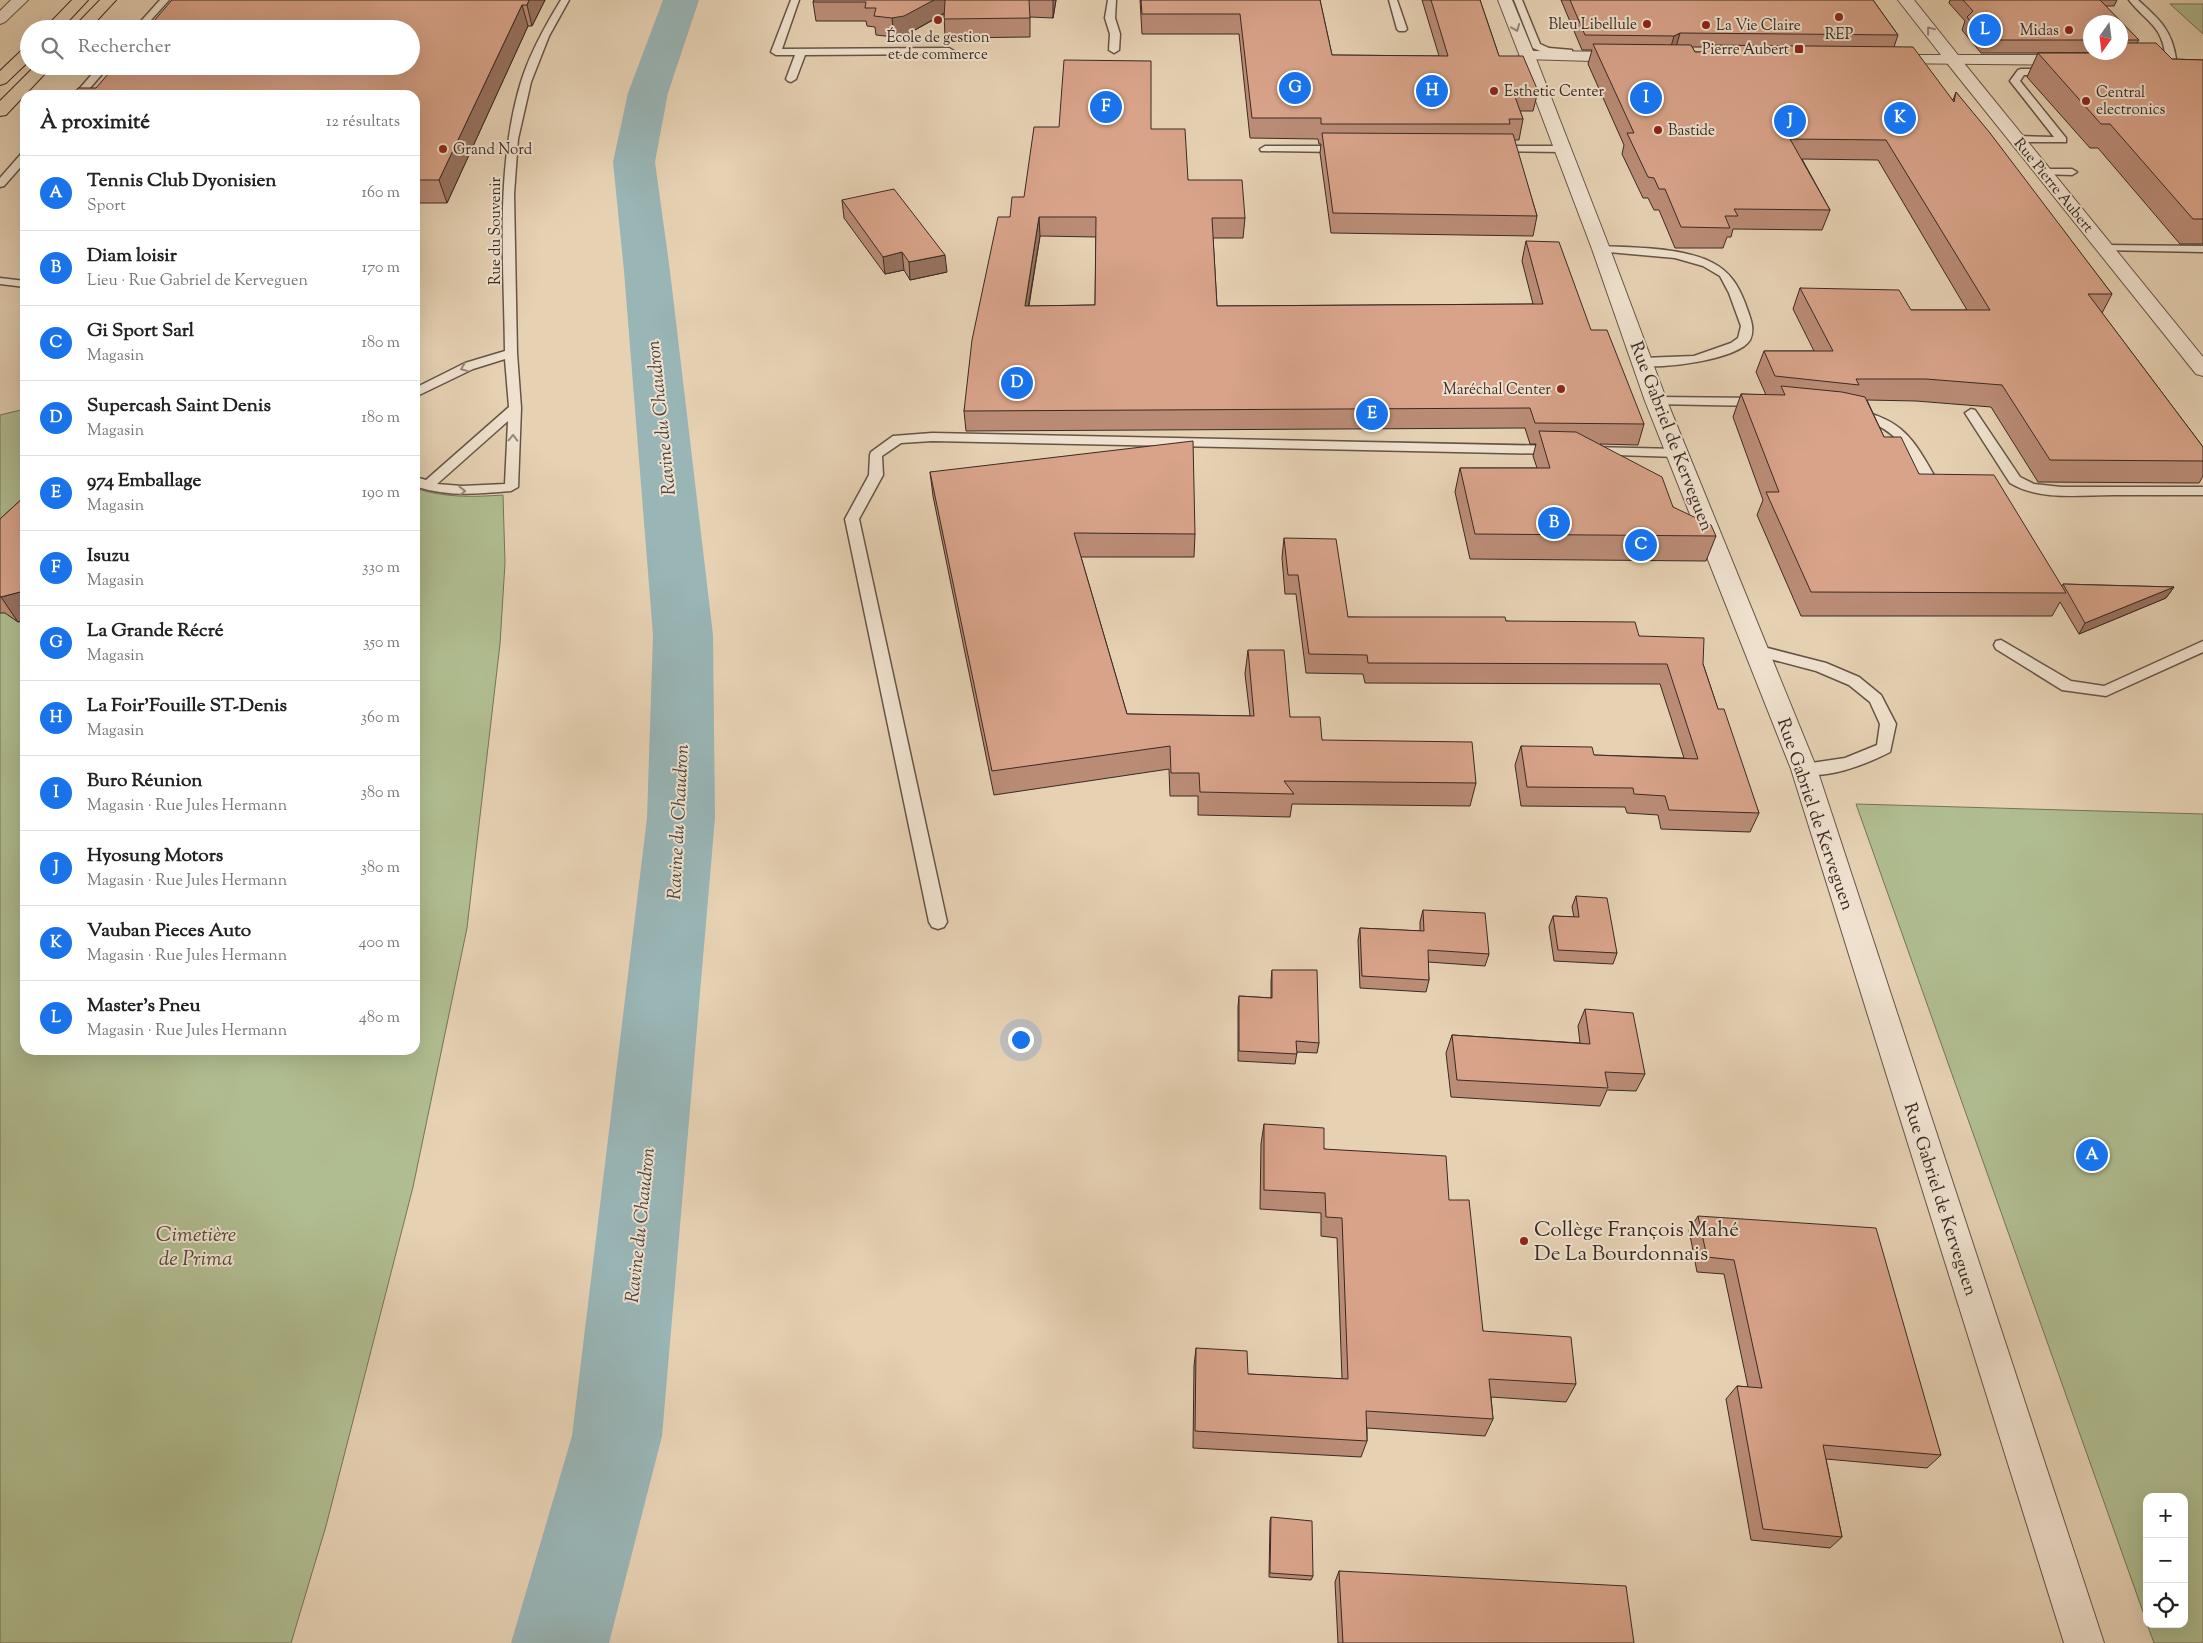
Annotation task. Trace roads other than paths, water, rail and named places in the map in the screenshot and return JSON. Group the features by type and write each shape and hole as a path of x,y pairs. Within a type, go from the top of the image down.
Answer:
{"highway":[{"path":"61,20 81,0"},
{"path":"89,20 108,0"},
{"path":"0,80 20,61"},
{"path":"21,90 35,75"},
{"path":"0,111 20,91"}],"street":[{"path":"0,19 20,0"},
{"name":"Rue Gabriel de Kerveguen","path":"1505,0 1564,149 1656,401 1804,768 2084,1643"},
{"name":"Rue Pierre Aubert","path":"1906,0 2203,370"},
{"path":"1527,56 1640,55"},
{"path":"1871,57 1953,60 2083,60"},
{"path":"2153,60 2179,60"}],"lane":[{"path":"146,20 165,0"},
{"name":"Rue du Souvenir","path":"510,353 509,194 513,139 530,73 544,36 565,0"},
{"path":"795,0 776,52 949,51"},
{"path":"1112,0 1110,18 1115,34 1114,50"},
{"path":"1393,0 1402,29"},
{"path":"1518,0 1536,46 1547,51 1640,55"},
{"path":"2133,0 2165,31 2179,60"},
{"path":"791,79 801,52"},
{"path":"2017,139 2062,140 2015,81 2021,72 2066,72"},
{"path":"83,90 96,75"},
{"path":"1265,149 1355,149"},
{"path":"1484,149 1564,149"},
{"path":"0,184 20,162"},
{"path":"2043,172 2072,172"},
{"path":"2104,248 2203,249"},
{"path":"1601,249 1676,255 1706,264 1724,274 1735,293 1747,326 1744,339 1735,346 1695,360 1642,362"},
{"path":"0,281 20,283"},
{"path":"420,390 469,366 510,353 514,408 511,487 459,492 421,484"},
{"path":"1656,401 1770,403"},
{"path":"421,484 484,438 514,408"},
{"path":"1846,413 1862,415 1889,426 1902,434 1912,446 1928,477"},
{"path":"1971,413 2015,480 2023,486 2061,491 2203,491"},
{"path":"938,922 852,519 876,475 876,455 898,439 942,437 1678,453"},
{"path":"2001,645 2067,686 2106,691 2203,646"},
{"path":"1756,650 1821,667 1854,681 1876,699 1888,724 1884,748 1865,759 1826,768 1804,768"}],"waterway":[{"name":"Ravine du Chaudron","path":"560,1643 617,1436 681,818 683,635 647,271 634,162 648,93 681,0"}],"place":[{"name":"REP","path":"1839,17"},
{"name":"École de gestion et de commerce","path":"938,20"},
{"name":"Bleu Libellule","path":"1647,24"},
{"name":"La Vie Claire","path":"1706,25"},
{"name":"Master's Pneu","path":"1985,30"},
{"name":"Midas","path":"2069,30"},
{"name":"Pierre Aubert","path":"1799,49"},
{"name":"La Grande Récré","path":"1295,88"},
{"name":"La Foir'Fouille ST-Denis","path":"1432,91"},
{"name":"Esthetic Center","path":"1494,91"},
{"name":"Buro Réunion","path":"1646,98"},
{"name":"Central electronics","path":"2086,101"},
{"name":"Isuzu","path":"1106,107"},
{"name":"Vauban Pieces Auto","path":"1900,118"},
{"name":"Hyosung Motors","path":"1790,121"},
{"name":"Bastide","path":"1658,130"},
{"name":"Grand Nord","path":"443,149"},
{"name":"Supercash Saint Denis","path":"1017,383"},
{"name":"Maréchal Center","path":"1561,389"},
{"name":"974 Emballage","path":"1372,414"},
{"name":"Diam loisir","path":"1554,523"},
{"name":"Gi Sport Sarl","path":"1641,545"},
{"name":"Tennis Club Dyonisien","path":"2092,1155"},
{"name":"Collège François Mahé De La Bourdonnais","path":"1524,1241"}],"park label":[{"name":"Cimetière de Prima","path":"196,1246"}]}
